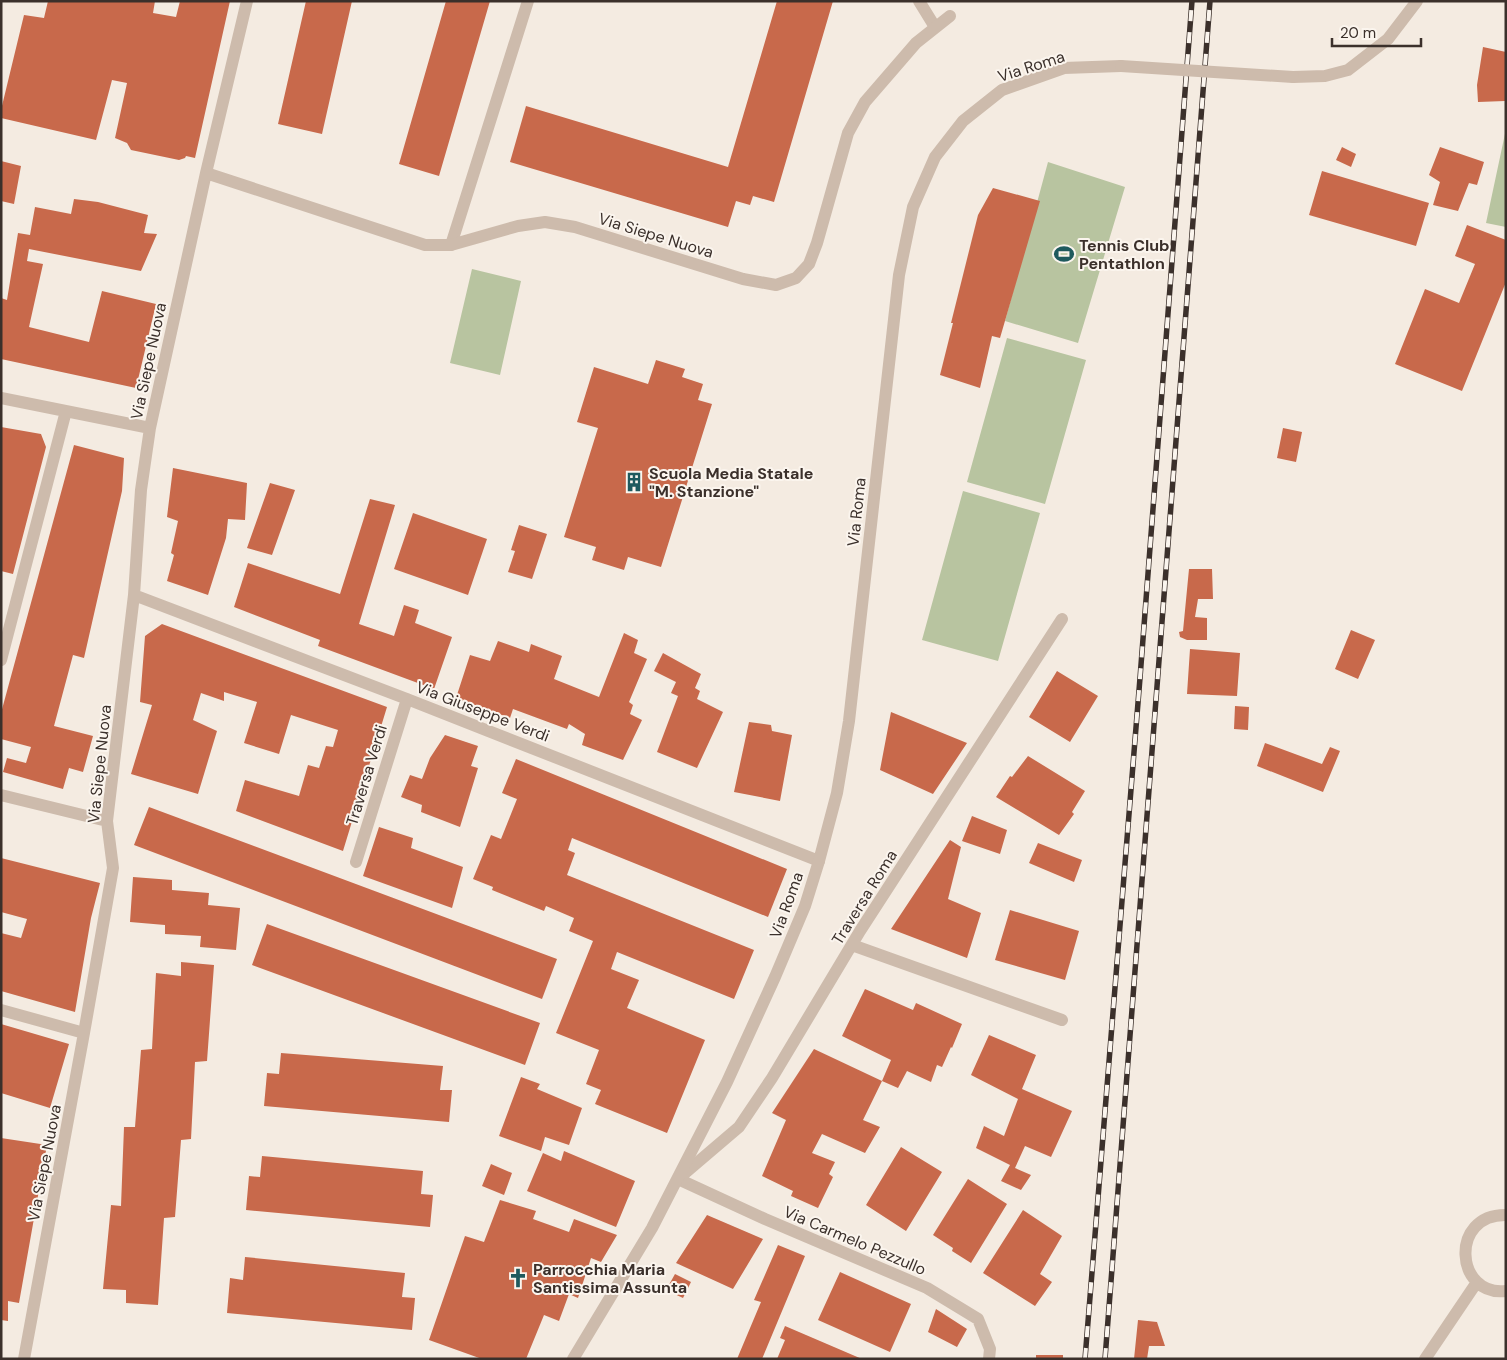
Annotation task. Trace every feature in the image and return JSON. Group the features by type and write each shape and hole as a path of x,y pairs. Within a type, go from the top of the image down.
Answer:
{"street":[{"name":"Via Siepe Nuova","path":"24,1359 84,1033 112,868 107,821 134,595 141,490 150,428 206,173 247,1"},
{"path":"451,245 528,1"},
{"path":"918,1 935,27"},
{"name":"Via Roma","path":"573,1359 648,1236 727,1082 805,906 819,861 837,794 849,721 899,275 913,207 935,157 963,121 1002,90 1064,68 1121,66 1293,77 1325,76 1348,70 1388,39 1417,1"},
{"name":"Via Siepe Nuova","path":"206,173 425,244 451,245 518,226 545,222 575,227 743,279 776,285 796,278 809,264 817,243 848,133 864,102 916,43 950,16"},
{"path":"1,398 150,428"},
{"path":"1,660 66,411"},
{"name":"Via Giuseppe Verdi","path":"134,595 407,699 819,861"},
{"name":"Traversa Roma","path":"678,1179 739,1127 772,1078 852,945 1062,619"},
{"name":"Traversa Verdi","path":"356,862 407,699"},
{"path":"1,795 107,821"},
{"path":"852,945 1062,1020"},
{"path":"1,1010 84,1033"},
{"name":"Via Carmelo Pezzullo","path":"678,1179 765,1219 927,1288 978,1319 990,1348 989,1359"},
{"path":"1506,1215 1498,1215 1486,1219 1476,1226 1468,1236 1464,1248 1469,1272 1477,1282 1488,1289 1501,1292 1506,1291"},
{"path":"1425,1359 1477,1282"}],"green space":[{"path":"1506,129 1506,227 1486,223"},
{"name":"Tennis Club Pentathlon","path":"1048,162 1125,187 1078,343 1005,321"},
{"path":"472,269 521,281 500,375 450,363"},
{"path":"1007,338 1086,360 1045,504 967,482"},
{"path":"963,491 1040,513 998,661 922,640"}],"building":[{"path":"48,1 155,1 153,13 176,17 180,1 230,1 195,158 186,156 179,160 131,150 127,143 115,138 127,83 112,80 96,140 1,118 1,110 24,15 44,18"},
{"path":"306,1 352,1 322,134 278,124"},
{"path":"446,1 490,1 439,176 399,164"},
{"path":"777,1 833,1 774,202 753,196 750,205 736,201 728,227 510,162 526,106 728,167"},
{"path":"1483,47 1506,52 1505,101 1478,102 1477,85"},
{"path":"1342,147 1356,154 1351,167 1336,160"},
{"path":"1440,147 1484,162 1477,185 1469,183 1458,211 1433,205 1440,182 1429,175"},
{"path":"1,161 21,166 14,204 1,201"},
{"path":"1322,171 1429,203 1416,246 1309,215"},
{"path":"993,188 1040,201 1000,338 992,336 980,388 940,375 978,215"},
{"path":"74,199 98,202 148,215 144,233 157,234 141,271 29,249 27,261 43,264 29,327 89,342 102,291 156,304 136,388 1,359 1,298 7,300 18,233 30,235 35,207 71,214"},
{"path":"1467,225 1506,240 1506,282 1462,391 1395,364 1425,289 1459,303 1475,264 1455,256"},
{"name":"Scuola Media Statale \"M. Stanzione\"","path":"656,360 685,369 682,377 703,384 698,400 712,404 661,567 628,557 624,570 592,560 596,547 564,537 598,428 577,422 594,367 648,384"},
{"path":"1,427 41,434 46,447 13,574 1,571"},
{"path":"1283,428 1302,432 1296,462 1277,458"},
{"path":"74,445 124,458 122,491 84,658 73,655 54,726 93,736 83,772 69,768 63,789 3,772 7,758 26,763 31,747 1,739 1,713"},
{"path":"173,468 247,483 245,520 228,519 226,538 208,595 167,581 174,555 171,553 178,521 167,517"},
{"path":"270,483 295,490 272,555 247,548"},
{"path":"370,499 395,505 359,624 394,636 404,605 419,610 415,623 452,637 434,689 318,646 320,640 234,607 248,563 340,594"},
{"path":"413,513 487,539 468,595 394,569"},
{"path":"519,525 547,534 532,579 508,572 515,551 511,550"},
{"path":"1189,569 1212,569 1213,599 1198,599 1195,617 1207,618 1207,640 1187,640 1180,637 1179,632 1183,631"},
{"path":"162,624 387,707 343,851 236,811 245,780 299,796 308,765 319,768 326,746 333,747 338,730 291,715 279,754 244,743 257,702 224,692 224,701 201,693 193,720 217,731 198,794 131,774 152,705 140,702 145,636"},
{"path":"1351,630 1375,640 1358,679 1335,669"},
{"path":"624,633 638,640 634,653 647,659 629,702 633,705 630,714 642,720 623,760 582,745 585,734 569,724 567,729 513,709 510,718 456,698 470,655 490,661 498,641 529,652 531,644 562,656 554,679 599,697"},
{"path":"1190,649 1240,653 1237,696 1187,694"},
{"path":"663,653 701,674 695,688 700,691 697,699 723,712 697,768 657,752 678,696 671,693 676,682 654,671"},
{"path":"1057,671 1098,696 1070,742 1029,717"},
{"path":"1235,706 1249,707 1248,730 1234,729"},
{"path":"891,712 967,743 933,794 880,770"},
{"path":"749,722 771,725 772,731 792,735 780,801 734,792"},
{"path":"445,735 478,746 471,766 478,768 460,827 421,812 422,805 401,797 410,775 422,779 430,758"},
{"path":"1265,743 1322,764 1330,747 1340,751 1323,792 1257,766"},
{"path":"1028,756 1085,791 1072,812 1074,814 1059,835 996,797 1010,776 1012,777"},
{"path":"516,759 787,869 768,917 572,838 568,850 575,853 567,875 754,950 734,999 617,952 611,969 639,980 627,1008 705,1040 667,1133 595,1104 601,1090 586,1084 599,1050 556,1033 593,941 569,931 574,918 546,906 544,911 492,890 493,887 473,879 491,835 501,839 517,799 502,793"},
{"path":"149,807 557,959 542,999 134,845"},
{"path":"972,816 1007,830 1000,854 962,841"},
{"path":"379,827 413,838 411,848 463,867 452,908 363,876"},
{"path":"950,840 961,847 948,899 981,913 967,958 891,929"},
{"path":"1038,843 1082,860 1074,882 1029,863"},
{"path":"1,858 100,883 91,918 75,1012 1,991 1,933 21,938 27,919 1,912"},
{"path":"133,877 172,880 172,890 209,893 208,905 240,908 236,950 200,947 201,936 165,934 165,925 130,922"},
{"path":"1010,910 1079,931 1065,980 995,960"},
{"path":"267,924 540,1023 525,1065 252,965"},
{"path":"181,962 214,965 207,1061 195,1062 191,1139 181,1140 175,1217 164,1218 158,1305 126,1303 126,1290 103,1289 111,1205 121,1206 124,1127 135,1127 141,1050 152,1049 156,973 181,976"},
{"path":"865,989 913,1010 916,1003 962,1024 942,1067 937,1065 931,1082 907,1071 898,1088 882,1081 891,1060 842,1036"},
{"path":"1,1024 69,1044 50,1108 1,1093"},
{"path":"989,1035 1036,1055 1022,1089 1072,1111 1051,1157 1025,1146 1015,1168 1031,1175 1021,1190 1001,1181 1010,1165 976,1148 984,1126 1004,1136 1018,1099 971,1075"},
{"path":"814,1049 882,1081 863,1120 880,1127 865,1153 822,1134 812,1153 835,1162 829,1174 833,1177 818,1208 791,1196 793,1191 762,1176 786,1120 772,1113"},
{"path":"281,1053 443,1066 440,1090 452,1090 449,1122 264,1106 267,1073 279,1074"},
{"path":"521,1077 540,1084 537,1089 582,1108 569,1145 545,1137 541,1151 499,1136"},
{"path":"1,1138 47,1145 19,1303 8,1301 8,1321 1,1320"},
{"path":"901,1147 942,1172 906,1231 866,1205"},
{"path":"564,1151 635,1181 616,1227 527,1191 543,1153 561,1161"},
{"path":"262,1156 423,1171 421,1194 433,1195 430,1227 246,1210 249,1176 260,1177"},
{"path":"491,1164 512,1173 504,1195 482,1186"},
{"path":"968,1179 1007,1204 971,1263 952,1251 953,1248 933,1235"},
{"name":"Parrocchia Maria Santissima Assunta","path":"500,1200 536,1211 533,1219 569,1232 574,1219 617,1235 601,1262 591,1258 578,1298 569,1294 559,1321 544,1315 526,1359 482,1359 429,1340 465,1236 484,1242"},
{"path":"1023,1210 1062,1236 1040,1274 1052,1282 1035,1306 983,1273"},
{"path":"707,1215 763,1239 733,1289 676,1263"},
{"path":"778,1245 805,1256 762,1359 737,1359 761,1302 754,1300"},
{"path":"245,1257 405,1273 402,1297 415,1298 412,1330 227,1313 230,1278 243,1280"},
{"path":"840,1272 911,1304 890,1352 818,1320"},
{"path":"675,1274 691,1282 683,1298 666,1290"},
{"path":"936,1309 967,1329 957,1347 928,1332"},
{"path":"1138,1320 1157,1322 1165,1346 1149,1346 1147,1359 1134,1359"},
{"path":"785,1326 862,1359 777,1359 785,1340 780,1338"},
{"path":"1036,1355 1063,1355 1063,1359 1036,1359"}],"railway":[{"path":"1085,1359 1192,1"},
{"path":"1105,1359 1210,1"}],"place":[{"name":"Tennis Club Pentathlon","path":"1064,254"},
{"name":"Scuola Media Statale \"M. Stanzione\"","path":"634,482"},
{"name":"Parrocchia Maria Santissima Assunta","path":"518,1278"}]}
